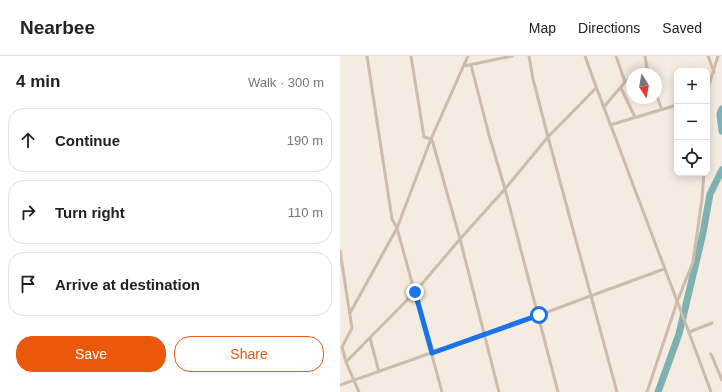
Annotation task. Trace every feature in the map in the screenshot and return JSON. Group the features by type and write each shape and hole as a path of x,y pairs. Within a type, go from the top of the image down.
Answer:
{"street":[{"path":"367,56 392,219 397,228 442,392"},
{"path":"411,56 424,137 431,139"},
{"path":"350,313 397,228 431,139 468,56"},
{"path":"464,66 512,56"},
{"path":"529,56 533,79 548,137 617,392"},
{"path":"585,56 711,392"},
{"path":"604,107 625,82 616,56"},
{"path":"645,56 647,68"},
{"path":"708,56 714,72"},
{"path":"710,83 718,56"},
{"path":"471,65 539,315 558,392"},
{"path":"346,362 415,292 505,189 548,137 596,88"},
{"path":"621,88 635,117"},
{"path":"660,104 662,110"},
{"path":"610,125 674,106"},
{"path":"431,139 460,239 499,392"},
{"path":"647,392 677,302 693,262 704,176"},
{"path":"340,251 352,328 342,348 346,362 359,392"},
{"path":"340,385 664,269"},
{"path":"689,332 712,323"},
{"path":"370,338 378,372"},
{"path":"711,354 722,380"}],"waterway":[{"path":"722,109 720,114 722,131"},
{"path":"658,392 679,334 703,233 710,194 722,170"}],"route":[{"path":"415,292 432,353 539,315"}]}
